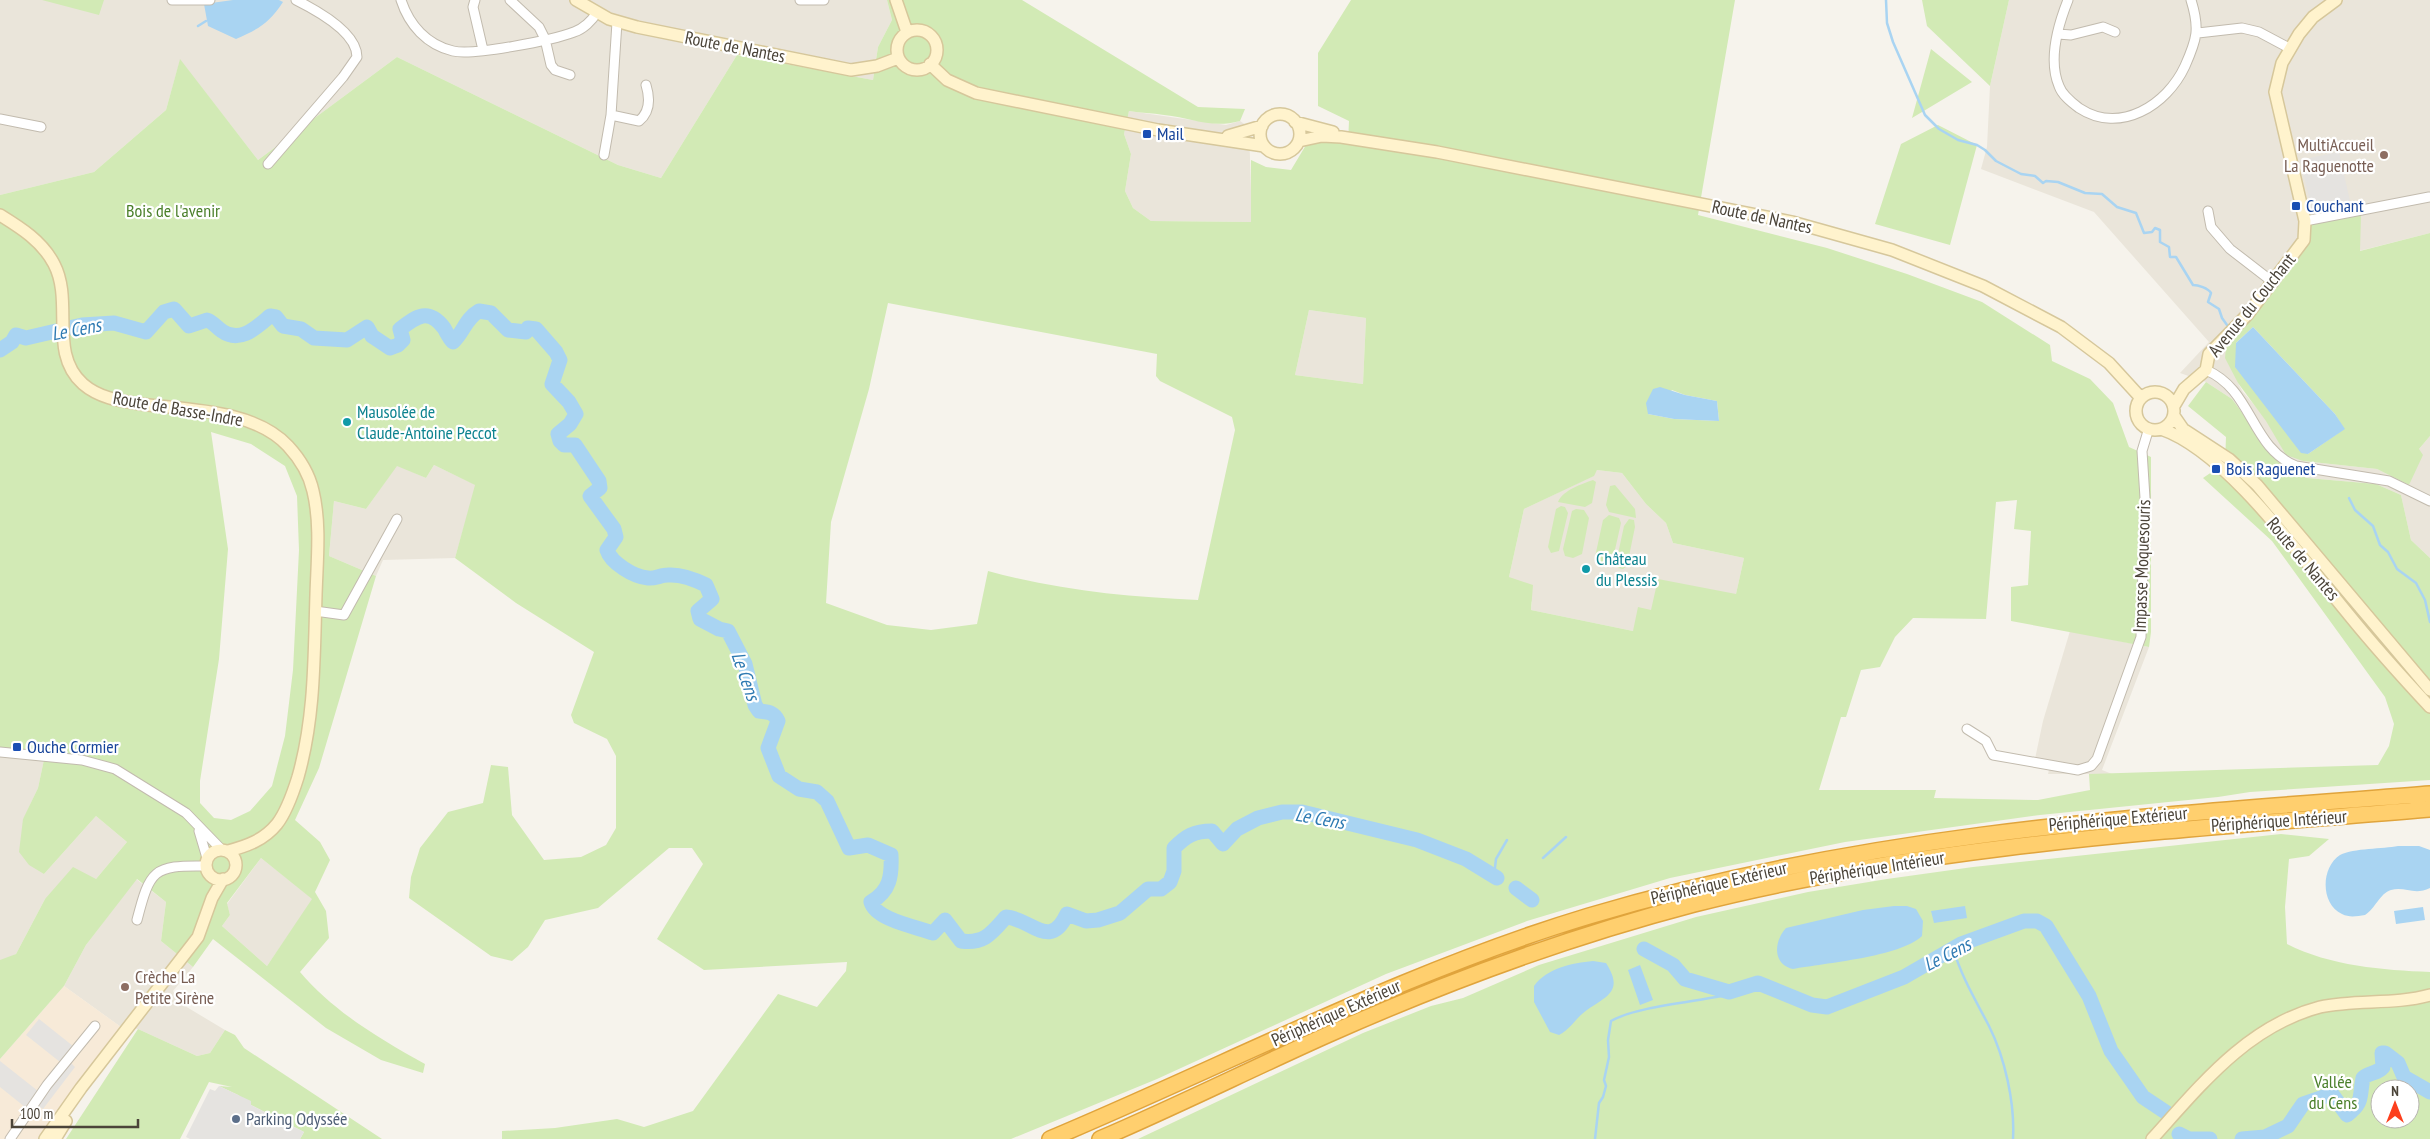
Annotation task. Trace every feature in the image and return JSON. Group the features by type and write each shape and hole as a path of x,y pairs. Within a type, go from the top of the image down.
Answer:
{"highway":[{"name":"Périphérique Extérieur","path":"1050,1139 1376,994 1469,957 1588,916 1705,884 1867,851 1987,833 2168,814 2430,794"},
{"name":"Périphérique Intérieur","path":"1100,1139 1224,1085 1326,1036 1464,978 1561,943 1694,904 1821,876 2026,845 2159,831 2430,809"}],"main road":[{"name":"Route de Nantes","path":"576,0 617,22 851,70 877,66 898,58"},
{"path":"896,0 907,32"},
{"name":"Avenue du Couchant","path":"2174,411 2184,389 2206,370 2209,354 2248,314 2274,283 2304,240 2305,220 2276,92 2282,63 2289,48 2313,17 2336,0"},
{"path":"918,30 932,37 936,54 930,64 919,69 913,69 902,63 898,58 899,41 907,32 918,30"},
{"path":"930,64 947,80 976,93 1210,139 1244,141 1264,146"},
{"path":"1278,115 1290,118 1295,122 1298,128 1299,141 1291,151 1285,154 1272,153 1264,146 1260,138 1262,126 1266,120 1278,115"},
{"name":"Route de Nantes","path":"1295,122 1332,131 1341,136"},
{"path":"1210,139 1242,134 1262,126"},
{"name":"Route de Nantes","path":"1299,141 1322,136 1341,136 1437,152 1741,212 1801,225 1892,250 1983,286 2061,327 2109,363 2141,398"},
{"name":"Route de Basse-Indre","path":"0,215 36,240 55,266 61,286 63,340 66,357 73,371 83,384 98,394 117,400 244,420 261,426 287,444 301,461 309,477 315,502 317,530 313,690 306,745 287,806 277,824 255,842 236,866"},
{"name":"Avenue du Couchant","path":"2165,394 2184,389"},
{"path":"2155,392 2165,394 2174,411 2171,421 2161,429 2149,428 2140,422 2136,413 2141,398 2155,392"},
{"name":"Route de Nantes","path":"2174,411 2184,429 2229,459 2257,485 2430,690"},
{"name":"Route de Nantes","path":"2161,429 2174,432 2215,462 2279,529 2349,616 2430,707"},
{"name":"Route de Basse-Indre","path":"225,850 255,842"},
{"path":"207,866 217,880 223,880 234,875 236,866 233,856 225,850 213,852 207,866 212,898"},
{"path":"46,1139 198,936 212,898 223,880"},
{"path":"2152,1139 2228,1056 2254,1038 2300,1014 2322,1007 2402,1000 2430,995"},
{"path":"55,1139 100,1066"}],"street":[{"path":"172,0 210,0"},
{"path":"268,164 344,77 357,58 355,47 332,20 296,0"},
{"path":"401,0 410,21 432,42 453,51 483,50 545,40 575,32 586,26 597,12"},
{"path":"475,0 473,7 483,50"},
{"path":"510,0 536,23 545,40 551,65 555,70 570,74"},
{"path":"800,0 824,0"},
{"path":"2068,0 2058,34 2054,61 2055,74 2061,91 2085,112 2111,120 2136,114 2149,108 2169,90 2182,72 2198,33 2191,0"},
{"path":"604,155 611,116 617,22"},
{"path":"2058,34 2071,35 2103,27 2115,32"},
{"path":"2198,33 2242,28 2259,32 2289,48"},
{"path":"611,116 639,121 645,116 650,96 646,85"},
{"path":"0,119 41,127"},
{"path":"2305,220 2429,197"},
{"path":"2208,210 2211,227 2230,248 2274,283"},
{"path":"2206,370 2226,381 2236,391 2270,449 2283,460 2296,466 2389,481 2430,501"},
{"name":"Impasse Moquesouris","path":"1967,730 1986,741 1993,755 2078,770 2091,766 2097,759 2139,648 2142,625 2145,498 2142,451 2149,428"},
{"path":"315,611 344,615 397,519"},
{"path":"0,752 82,760 115,769 176,806 225,850"},
{"path":"136,920 145,887 156,873 173,866 207,866 201,837 194,822"},
{"path":"10,1139 47,1085 95,1026"}],"shaded area":[{"path":"0,0 887,0 892,20 878,47 873,80 737,55 661,178 618,165 397,57 258,160 180,60 166,110 94,172 0,195"},
{"path":"2009,0 2430,0 2430,233 2359,251 2305,243 2278,285 2226,348 2243,392 2303,461 2377,469 2409,485 2419,449 2430,436 2430,558 2411,540 2401,495 2376,484 2307,478 2283,468 2232,399 2206,382 2180,373 2209,342 2094,212 1981,169 1987,147 1990,86"},
{"path":"1129,111 1226,125 1240,121 1249,127 1252,222 1151,221 1133,208 1125,191 1131,154 1124,134"},
{"path":"2339,152 2351,206 2313,214 2300,160"},
{"path":"1309,310 1366,318 1363,384 1295,375"},
{"path":"397,465 426,478 434,465 476,485 455,558 383,560 376,576 329,556 334,501 366,509"},
{"path":"1597,470 1622,473 1646,504 1666,523 1673,543 1744,558 1736,594 1651,610 1633,631 1531,610 1532,602 1509,577 1524,509 1593,476"},
{"path":"2070,631 2149,647 2102,770 2112,774 2048,774 2051,761 2035,759 2043,721"},
{"path":"0,747 45,755 38,788 23,820 44,874 96,816 127,842 96,879 45,899 16,954 2,961 0,960"},
{"path":"261,858 313,899 267,966 222,926 230,915 227,904"},
{"path":"136,879 166,902 161,941 193,967 173,991 180,1003 225,1030 210,1053 197,1056 138,1029 121,1027 64,986 86,945"},
{"path":"64,986 121,1027 39,1139 0,1139 0,1059"},
{"path":"39,1019 73,1046 60,1062 26,1035"},
{"path":"0,1061 38,1091 25,1107 0,1087"},
{"path":"70,1062 75,1067 43,1109 37,1105"},
{"name":"Parking Odyssée","path":"219,1086 251,1101 251,1105 304,1132 300,1139 190,1139 186,1137 210,1089 215,1091"}],"green space":[{"path":"42,0 104,0 99,15"},
{"name":"Bois de l'avenir","path":"887,0 1022,0 1198,107 1245,109 1240,121 1220,124 1129,111 1124,134 1131,154 1125,191 1133,208 1151,221 1251,222 1251,160 1266,167 1291,170 1306,145 1326,141 1348,142 1349,121 1318,106 1318,53 1351,0 1735,0 1698,215 1827,248 1907,274 1982,302 2050,345 2052,361 2090,379 2113,403 2129,447 2151,457 2151,632 2149,647 2011,621 2011,587 2028,585 2031,531 2014,529 2017,500 1996,502 1986,619 1913,618 1895,637 1880,667 1861,670 1846,717 1841,717 1819,790 1936,790 1934,798 2038,800 2090,790 2089,774 2378,765 2389,746 2394,724 2385,697 2272,541 2203,478 2225,463 2226,437 2188,406 2206,382 2232,399 2283,468 2307,478 2376,484 2401,495 2411,540 2430,558 2430,780 2250,792 2040,815 1845,842 1670,878 1527,921 1386,974 1157,1079 1011,1139 502,1139 502,1131 555,1128 617,1119 644,1127 693,1111 778,994 817,1007 846,971 847,962 704,970 657,939 703,864 692,848 669,848 598,908 545,920 528,947 512,961 491,956 409,898 411,877 420,848 448,812 483,803 491,765 508,767 512,815 544,860 581,857 606,845 616,828 616,756 607,739 574,723 571,715 594,652 516,603 455,558 475,485 434,465 426,478 397,466 366,509 334,501 329,556 376,576 319,768 295,820 320,842 330,860 315,892 326,911 329,938 300,972 328,1000 358,1024 425,1064 423,1073 381,1060 326,1028 213,939 193,967 161,941 166,902 137,879 86,945 64,986 0,1059 0,960 16,954 45,899 73,867 96,879 127,842 96,816 44,874 29,865 19,852 23,819 38,788 45,755 0,747 0,195 94,172 166,110 180,59 258,160 397,57 618,165 661,178 737,55 873,80 878,47 892,20","holes":["888,303 1157,354 1156,376 1160,381 1232,417 1235,430 1198,600 1092,592 1014,578 988,571 977,624 931,630 887,625 826,603 831,522 869,389","1309,310 1366,318 1363,384 1295,375","1672,390 1685,395 1717,401 1719,421 1674,419 1648,414","211,432 251,444 285,466 297,496 299,550 293,670 285,736 272,786 250,811 231,820 214,818 200,803 200,781 219,659 228,549","1597,470 1622,473 1646,504 1666,523 1673,543 1744,558 1736,594 1658,579 1651,610 1638,607 1633,631 1531,610 1533,585 1509,577 1524,509 1594,476","261,858 312,899 267,966 222,926 230,915 227,903"]},
{"path":"1922,0 2009,0 1990,86 1927,26"},
{"path":"1931,49 1972,82 1912,118"},
{"path":"1938,125 1977,145 1950,245 1875,224 1901,144"},
{"path":"2361,215 2360,251 2430,233 2430,436 2419,449 2423,455 2409,485 2377,469 2303,461 2286,455 2266,421 2238,383 2225,358 2226,348 2278,285 2305,243 2308,225","holes":["2253,327 2335,414 2344,429 2308,454 2236,343"]},
{"path":"1593,480 1596,482 1592,503 1585,507 1558,502 1568,491"},
{"path":"1615,485 1635,509 1636,518 1609,512 1606,505 1610,486"},
{"path":"1561,506 1565,507 1568,513 1559,551 1551,553 1548,547 1556,509"},
{"path":"1576,509 1584,510 1589,518 1582,554 1573,558 1565,556 1563,549 1572,511"},
{"path":"1609,515 1619,518 1621,523 1612,563 1606,565 1599,564 1595,557 1603,520"},
{"path":"1629,519 1634,520 1635,527 1627,566 1623,569 1618,568 1616,563 1624,526"},
{"name":"Vallée du Cens","path":"2281,834 2329,839 2309,856 2289,859 2285,907 2287,944 2321,957 2357,966 2430,972 2430,1139 1138,1139 1363,1033 1431,1006 1463,998 1539,965 1696,917 1808,892 1973,867"},
{"path":"138,1029 197,1056 210,1053 225,1030 235,1035 244,1048 382,1139 300,1139 304,1132 219,1086 232,1087 209,1082 180,1139 66,1139"}],"water":[{"path":"233,0 279,0 283,2 263,25 236,39 208,26 204,4"},
{"path":"2253,327 2335,414 2345,429 2308,454 2301,453 2235,367 2236,343"},
{"path":"1660,387 1685,395 1717,401 1719,421 1674,419 1648,414 1646,403 1653,389"},
{"path":"2398,846 2419,846 2430,850 2430,888 2419,891 2391,890 2384,894 2365,915 2348,916 2335,909 2327,894 2326,876 2329,868 2340,855 2353,851"},
{"path":"1907,906 1916,909 1923,921 1922,936 1897,949 1880,954 1793,969 1781,962 1778,957 1777,945 1786,928 1863,910"},
{"path":"1965,906 1967,918 1934,923 1931,911"},
{"path":"2423,907 2425,920 2396,924 2394,911"},
{"path":"1593,961 1606,963 1612,973 1613,988 1604,999 1582,1014 1563,1033 1559,1035 1550,1032 1534,1002 1534,986 1546,975 1560,968"},
{"path":"1640,965 1653,1000 1640,1005 1628,970"}],"waterway":[{"path":"1886,0 1887,23 1893,42 1925,115 1939,129 1958,140 1977,145 1996,161 2021,174 2035,176 2043,183 2046,181 2058,182 2085,193 2102,194 2117,207 2136,213 2144,233 2152,232 2155,228 2160,230 2160,242 2169,247 2170,257 2176,257 2193,285 2210,291 2208,302 2219,309 2227,325"},
{"path":"198,26 206,21"},
{"name":"Le Cens","path":"0,350 12,342 16,335 26,338 82,325 114,323 146,332 164,312 174,309 189,326 207,320 222,331 235,336 248,332 270,316 276,317 283,326 301,329 314,338 347,340 367,327 372,336 390,348 398,345 403,340 400,329 422,316 433,318 438,322 453,342 474,314 479,311 491,313 508,330 526,332 528,328 536,329 556,352 560,360 552,384 569,402 576,414 570,424 558,434 560,441 564,445 575,445 599,481 600,488 590,496 614,529 616,537 607,550 609,555 618,564 642,577 678,575 706,585 712,599 698,611 700,619 719,629 728,631 745,664 755,705 759,711 773,714 778,721 768,748 779,776 799,789 817,792 827,801 849,848 868,845 891,855 889,882 882,893 871,902 874,908 881,914 898,922 933,933 945,920 961,941 969,942 986,937 1006,917 1047,932 1061,925 1067,914 1086,921 1098,920 1120,913 1148,889 1161,889 1170,882 1174,871 1174,848 1187,837 1195,833 1212,831 1223,844 1237,829 1258,818 1282,812 1302,812 1417,840 1466,859 1497,878"},
{"path":"2349,498 2355,510 2373,526 2380,545 2388,552 2397,569 2416,583 2425,600 2430,622"},
{"path":"1543,858 1566,837"},
{"path":"1494,876 1496,859 1507,840"},
{"name":"Le Cens","path":"1516,888 1532,900"},
{"name":"Le Cens","path":"1644,949 1673,965 1685,979 1729,992 1758,983 1812,1005 1827,1007 1904,977 1961,944 2024,921 2037,921 2046,926 2089,996 2111,1051 2143,1097 2167,1113"},
{"path":"1953,948 1964,978 2000,1052 2011,1096 2013,1139"},
{"path":"1595,1139 1599,1103 1606,1086 1604,1080 1609,1057 1608,1040 1611,1021 1634,1012 1721,996 1729,992"},
{"name":"Le Cens","path":"2242,1139 2265,1137 2288,1126 2303,1104 2332,1094 2347,1115 2358,1103 2363,1078 2383,1067 2382,1053 2385,1053 2398,1063 2404,1077 2430,1092"},
{"name":"Le Cens","path":"2179,1134 2189,1139 2210,1139"}],"place":[{"name":"Mail","path":"1147,134"},
{"name":"MultiAccueil La Raguenotte","path":"2384,155"},
{"name":"Couchant","path":"2296,206"},
{"name":"Mausolée de Claude-Antoine Peccot","path":"347,422"},
{"name":"Bois Raguenet","path":"2216,469"},
{"name":"Château du Plessis","path":"1586,569"},
{"name":"Ouche Cormier","path":"17,747"},
{"name":"Crèche La Petite Sirène","path":"125,987"},
{"name":"Parking Odyssée","path":"236,1119"}]}
